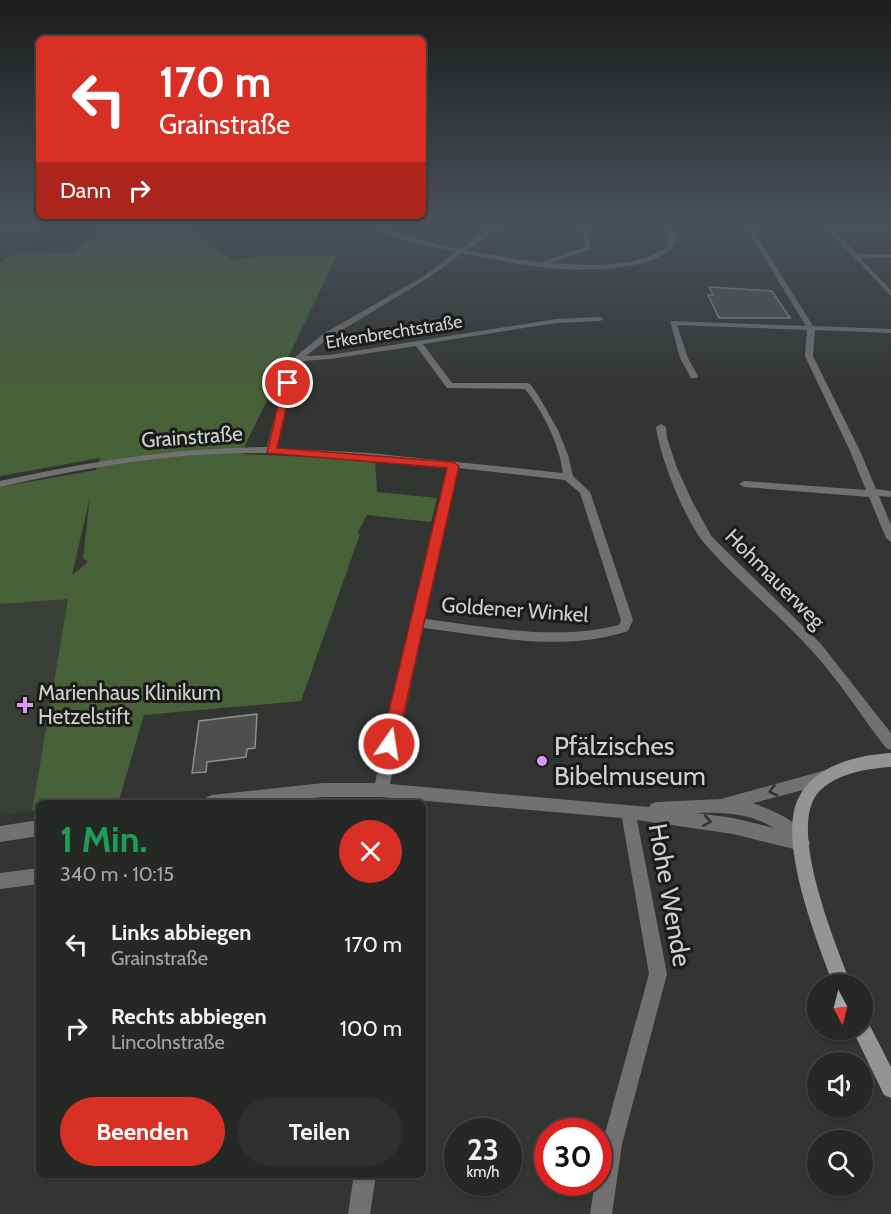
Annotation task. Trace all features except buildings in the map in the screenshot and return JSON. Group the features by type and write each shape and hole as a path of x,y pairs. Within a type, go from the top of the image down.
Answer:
{"street":[{"path":"271,451 290,373 298,359 326,336 423,279"},
{"path":"780,279 811,328 809,356 874,493 891,538"},
{"path":"887,286 891,294"},
{"name":"Erkenbrechtstraße","path":"298,359 330,357 555,321 600,319"},
{"path":"694,376 684,358 673,323 891,331"},
{"path":"418,343 450,386 527,386 562,448 567,462 568,477"},
{"name":"Hohmauerweg","path":"661,427 662,442 697,522 708,540 817,648 891,744"},
{"name":"Grainstraße","path":"0,484 100,464 171,454 271,451 568,477"},
{"path":"381,790 453,466"},
{"name":"Goldener Winkel","path":"417,623 566,638 608,634 624,628 627,620 585,492 568,477"},
{"path":"744,484 891,494"},
{"path":"717,806 830,776 854,766 891,760"},
{"path":"830,776 815,788 804,802 802,843 811,897 838,974"},
{"path":"230,800 323,790 381,790 628,811 704,820 802,843"},
{"path":"628,811 717,806 745,808 771,816 791,829 802,843"},
{"name":"Hohe Wende","path":"601,1214 612,1144 657,988 657,957 628,811"},
{"path":"0,834 36,828"},
{"path":"0,881 36,876"},
{"path":"867,1040 891,1088"},
{"path":"358,1214 364,1178"}],"shaded area":[{"name":"Marienhaus Klinikum Hetzelstift","path":"9,485 72,576 32,811 0,816 0,487"}],"green space":[{"path":"0,279 326,279 241,454 375,460 377,492 437,498 431,522 367,515 357,534 360,534 301,701 144,715 119,800 36,800 36,810 32,811 68,599 0,604 0,487 96,470 100,458 0,476","holes":["90,497 83,558 88,562 72,575"]}],"place":[{"name":"Marienhaus Klinikum Hetzelstift","path":"25,705"},
{"name":"Pfälzisches Bibelmuseum","path":"542,761"}],"route":[{"path":"288,383 271,451 334,454 453,466 389,744"}]}
